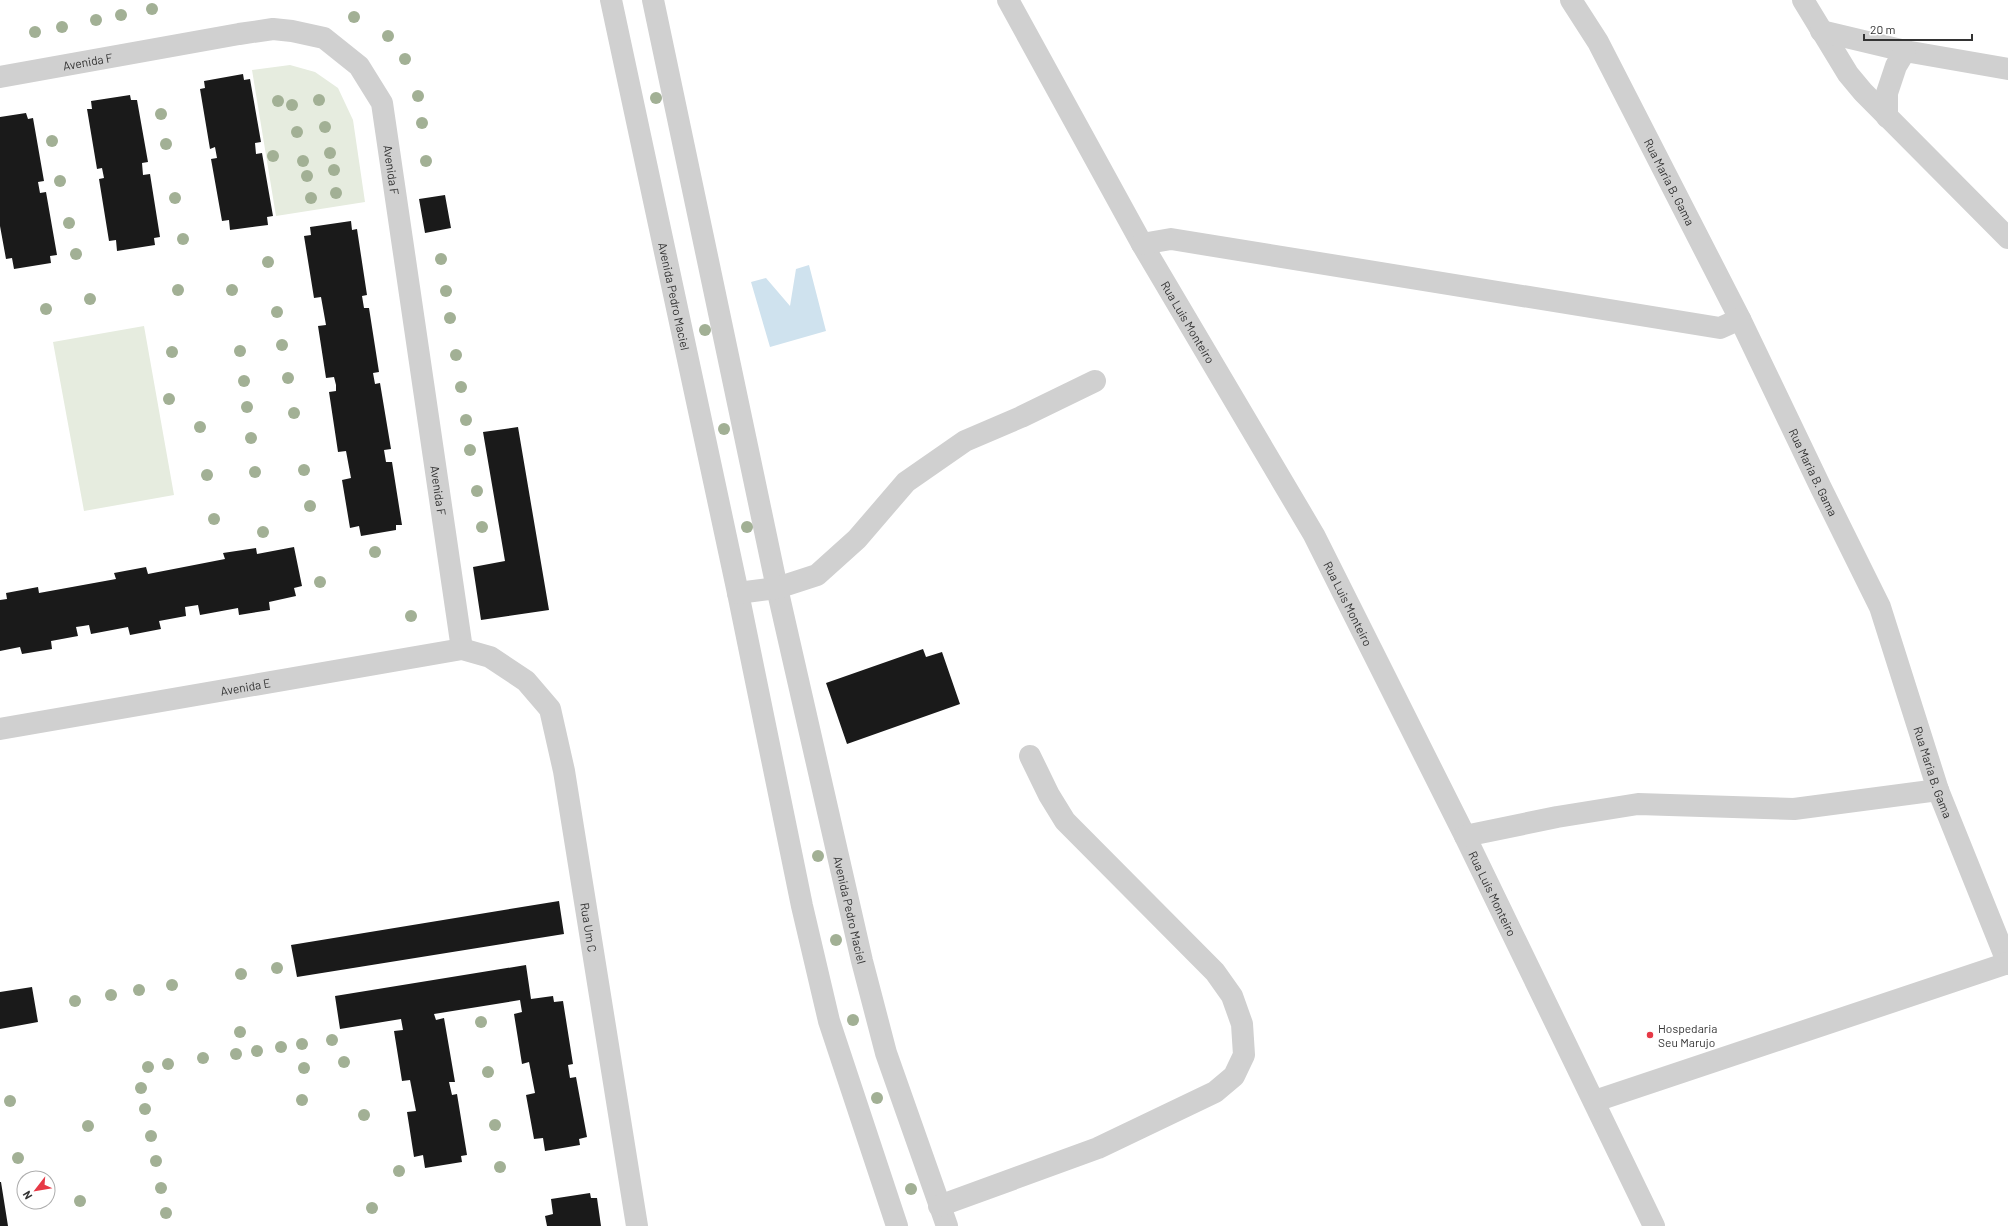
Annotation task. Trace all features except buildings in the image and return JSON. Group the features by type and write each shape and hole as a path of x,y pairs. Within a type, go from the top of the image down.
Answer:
{"street":[{"name":"Avenida Pedro Maciel","path":"611,0 738,593 802,906 829,1021 897,1226"},
{"name":"Avenida Pedro Maciel","path":"653,0 777,588 862,961 886,1053 943,1216"},
{"name":"Rua Luis Monteiro","path":"1008,0 1142,244 1314,535 1595,1100 1654,1226"},
{"name":"Rua Maria B. Gama","path":"1571,0 1598,42 1740,319 1817,481 1880,607 1938,790 2008,963"},
{"path":"1803,0 1848,74 1887,117 2008,238"},
{"name":"Avenida F","path":"0,77 274,29 292,31 324,38 359,66 382,103 462,649"},
{"path":"1821,31 1905,51 2008,69"},
{"path":"1887,117 1887,93 1896,66 1905,51"},
{"path":"1142,244 1171,239 1720,328 1740,319"},
{"path":"738,593 777,588 817,575 857,539 906,482 965,440 1021,417 1095,380"},
{"name":"Avenida E","path":"0,730 462,649 490,657"},
{"name":"Rua Um C","path":"490,657 526,681 550,710 565,778 637,1226"},
{"path":"943,1216 1098,1148 1215,1092 1234,1076 1244,1054 1242,1024 1232,996 1228,990 1215,972 1065,821 1049,795 1030,756"},
{"path":"1465,836 1557,817 1638,804 1794,809 1938,790"},
{"path":"1595,1100 2008,963"}],"shaded area":[{"path":"290,65 315,72 338,88 353,120 365,202 276,216 252,70"},
{"path":"144,326 174,495 84,511 53,342"}],"water":[{"path":"809,265 826,331 770,347 751,282 766,278 790,306 796,269"}],"place":[{"name":"Hospedaria Seu Marujo","path":"1650,1035"}]}
